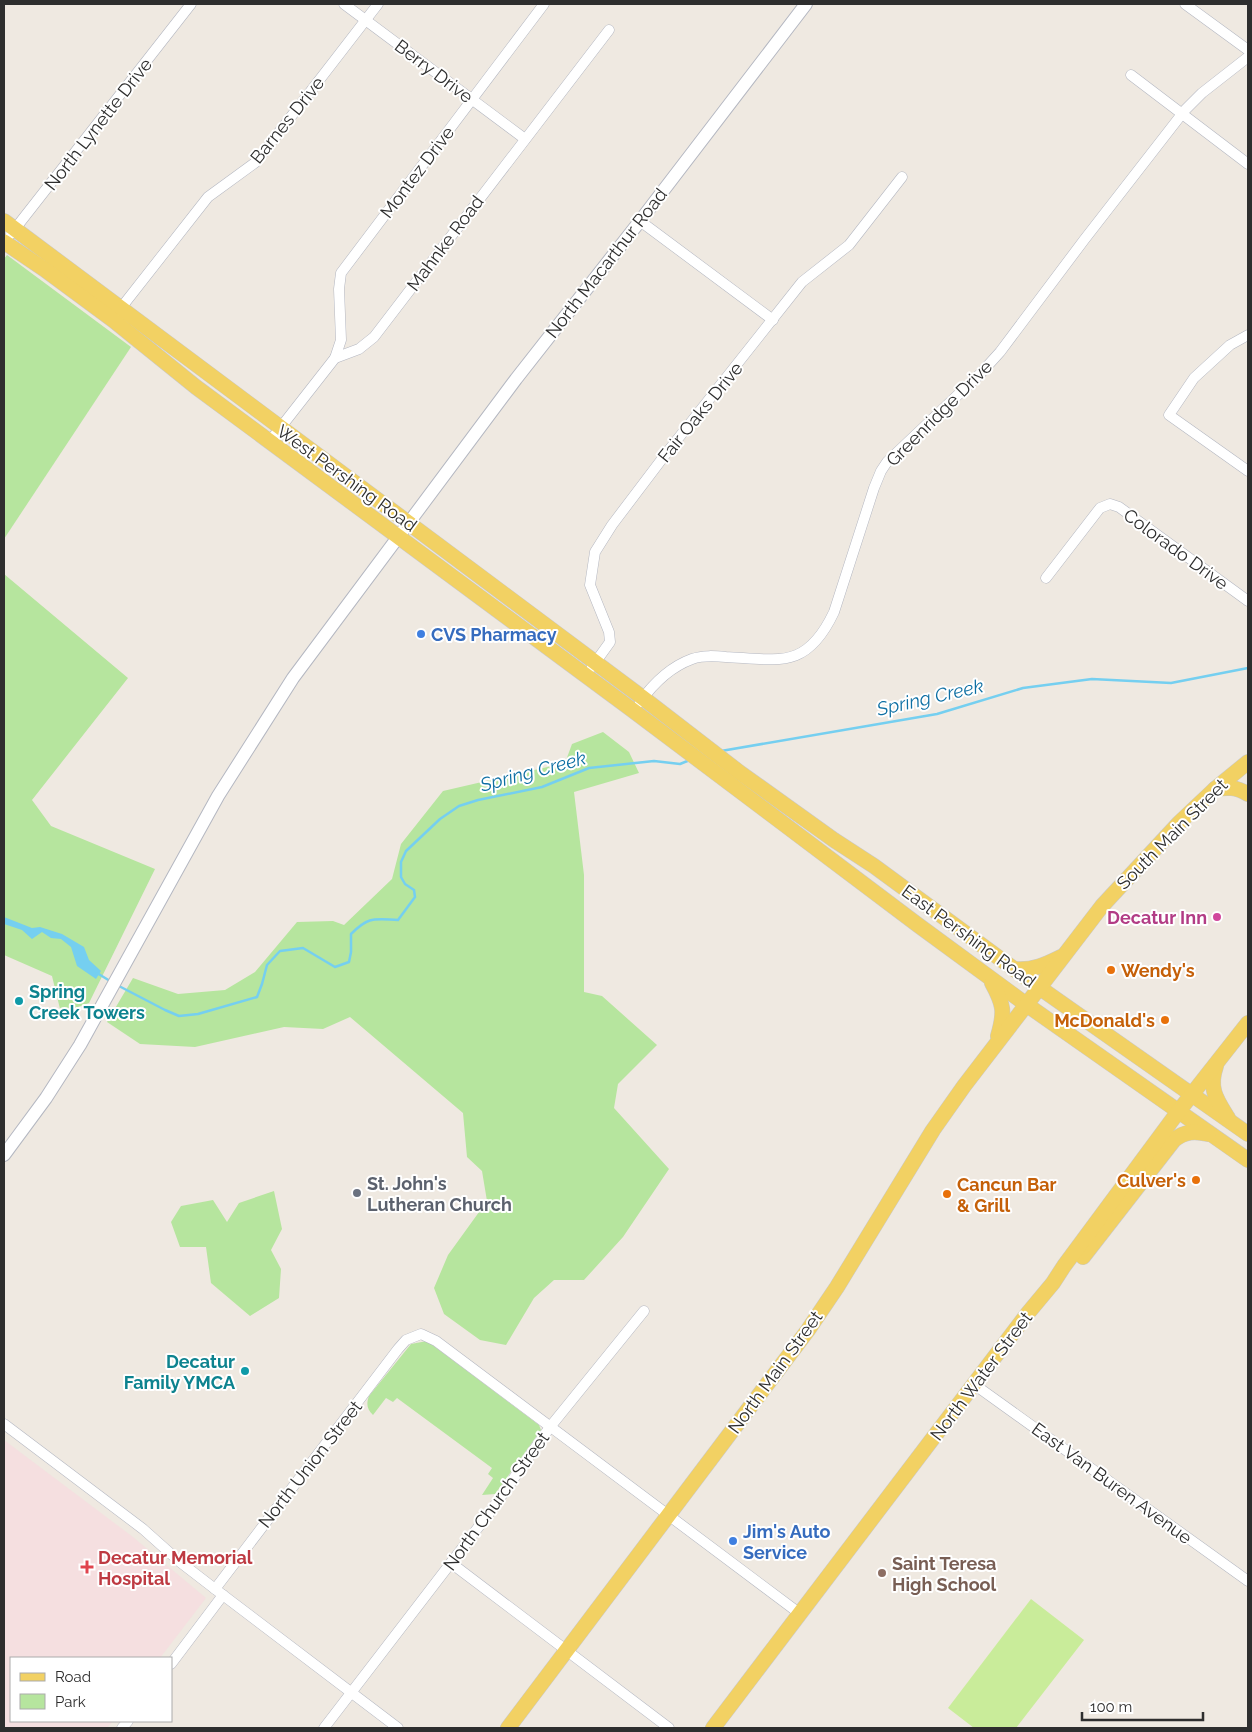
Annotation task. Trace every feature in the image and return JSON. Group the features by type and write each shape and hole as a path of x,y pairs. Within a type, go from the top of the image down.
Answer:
{"main road":[{"name":"West Pershing Road","path":"10,225 117,314 142,345 270,442 1027,1005 1248,1160"},
{"name":"West Pershing Road","path":"4,242 117,314 221,385 408,522 691,735"},
{"path":"142,345 147,341 157,346 197,373 221,385"},
{"name":"East Pershing Road","path":"691,735 739,772 874,866 1040,988 1248,1134"},
{"name":"South Main Street","path":"1027,1005 1114,891 1179,823 1215,789 1248,762"},
{"path":"1215,789 1239,788 1248,794"},
{"path":"1014,969 1026,970 1037,968 1064,955"},
{"path":"989,977 1001,999 1003,1007 1004,1019 996,1044"},
{"path":"1027,1005 1050,1008 1075,1024 1098,1028"},
{"name":"North Main Street","path":"508,1728 808,1330 933,1130 1027,1005"},
{"name":"North Water Street","path":"713,1728 1028,1313 1053,1284 1064,1266 1178,1112 1248,1023"},
{"path":"1217,1063 1212,1077 1213,1090 1216,1100 1232,1124"},
{"path":"1053,1284 1069,1275 1174,1140 1181,1134 1189,1132 1211,1135"}],"street":[{"name":"North Lynette Drive","path":"4,242 10,225 191,4"},
{"name":"Berry Drive","path":"344,4 524,139"},
{"name":"Barnes Drive","path":"117,314 208,197 256,162 378,4"},
{"name":"Montez Drive","path":"335,358 341,340 341,273 544,4"},
{"name":"North Macarthur Road","path":"4,1155 46,1098 91,1027 218,796 313,649 516,379 806,4"},
{"path":"1185,4 1248,50"},
{"name":"Mahnke Road","path":"335,358 359,349 374,338 609,30"},
{"name":"Greenridge Drive","path":"633,711 664,675 692,659 704,656 787,658 800,654 814,644 826,628 834,612 874,488 884,466 981,373 1000,352 1182,114 1202,93 1248,57"},
{"path":"1132,75 1248,164"},
{"name":"Fair Oaks Drive","path":"586,676 610,642 609,632 590,585 595,552 612,525 802,282 853,241 902,177"},
{"path":"640,221 773,320"},
{"path":"1248,334 1230,345 1194,378 1169,415 1248,471"},
{"path":"270,442 335,358"},
{"name":"Colorado Drive","path":"1046,578 1100,508 1110,504 1119,507 1248,601"},
{"name":"North Church Street","path":"324,1728 490,1512 550,1427 644,1311"},
{"name":"North Union Street","path":"172,1662 283,1498 406,1340 421,1334 436,1341 550,1427"},
{"name":"East Van Buren Avenue","path":"975,1385 1248,1581"},
{"path":"4,1424 143,1529 180,1562 398,1728"},
{"path":"550,1427 799,1613"},
{"path":"451,1562 669,1728"}],"shaded area":[{"name":"Decatur Memorial Hospital","path":"4,1440 133,1537 206,1598 161,1657 10,1657 10,1722 112,1722 107,1728 4,1728"}],"green space":[{"path":"7,255 131,347 4,539 4,259"},
{"path":"4,574 128,678 32,800 51,826 155,869 89,1003 61,1013 52,976 4,955"},
{"path":"603,732 629,752 639,773 574,792 584,875 584,992 602,996 657,1045 618,1084 614,1108 669,1169 623,1237 584,1280 554,1280 534,1298 506,1345 480,1340 444,1314 434,1288 448,1255 487,1201 482,1171 467,1157 463,1113 350,1017 323,1029 284,1027 195,1047 140,1044 107,1022 133,978 178,994 225,990 255,972 297,922 333,921 344,925 392,879 401,844 443,791 565,763 572,744"},
{"path":"274,1191 282,1229 271,1250 281,1269 279,1298 250,1316 211,1283 206,1247 180,1247 171,1222 181,1206 213,1200 227,1222 239,1203"},
{"path":"427,1341 539,1425 541,1430 495,1494 482,1495 493,1478 488,1474 492,1468 397,1398 393,1402 386,1398 373,1415 368,1408 369,1396 411,1344"},
{"path":"1031,1599 1084,1640 1016,1728 974,1728 948,1708"}],"water":[{"path":"4,917 32,928 40,927 62,934 84,947 89,960 101,971 96,979 77,966 71,947 61,939 51,938 42,932 32,939 22,930 4,924"}],"waterway":[{"name":"Spring Creek","path":"721,751 937,714 1023,688 1092,679 1171,683 1248,668"},
{"name":"Spring Creek","path":"117,985 179,1016 198,1014 257,997 267,965 280,951 303,948 335,967 349,962 351,934 367,921 398,920 415,897 414,890 405,884 401,877 401,862 406,851 440,819 459,806 478,800 542,787 589,768 654,761 680,764 690,760"},
{"name":"Spring Creek","path":"97,973 110,981"}],"place":[{"name":"CVS Pharmacy","path":"421,634"},
{"name":"Decatur Inn","path":"1217,917"},
{"name":"Wendy's","path":"1111,970"},
{"name":"Spring Creek Towers","path":"19,1001"},
{"name":"McDonald's","path":"1165,1020"},
{"name":"Culver's","path":"1196,1180"},
{"name":"St. John's Lutheran Church","path":"357,1193"},
{"name":"Cancun Bar & Grill","path":"947,1194"},
{"name":"Decatur Family YMCA","path":"245,1371"},
{"name":"Jim's Auto Service","path":"733,1541"},
{"name":"Decatur Memorial Hospital","path":"87,1567"},
{"name":"Saint Teresa High School","path":"882,1573"}]}
